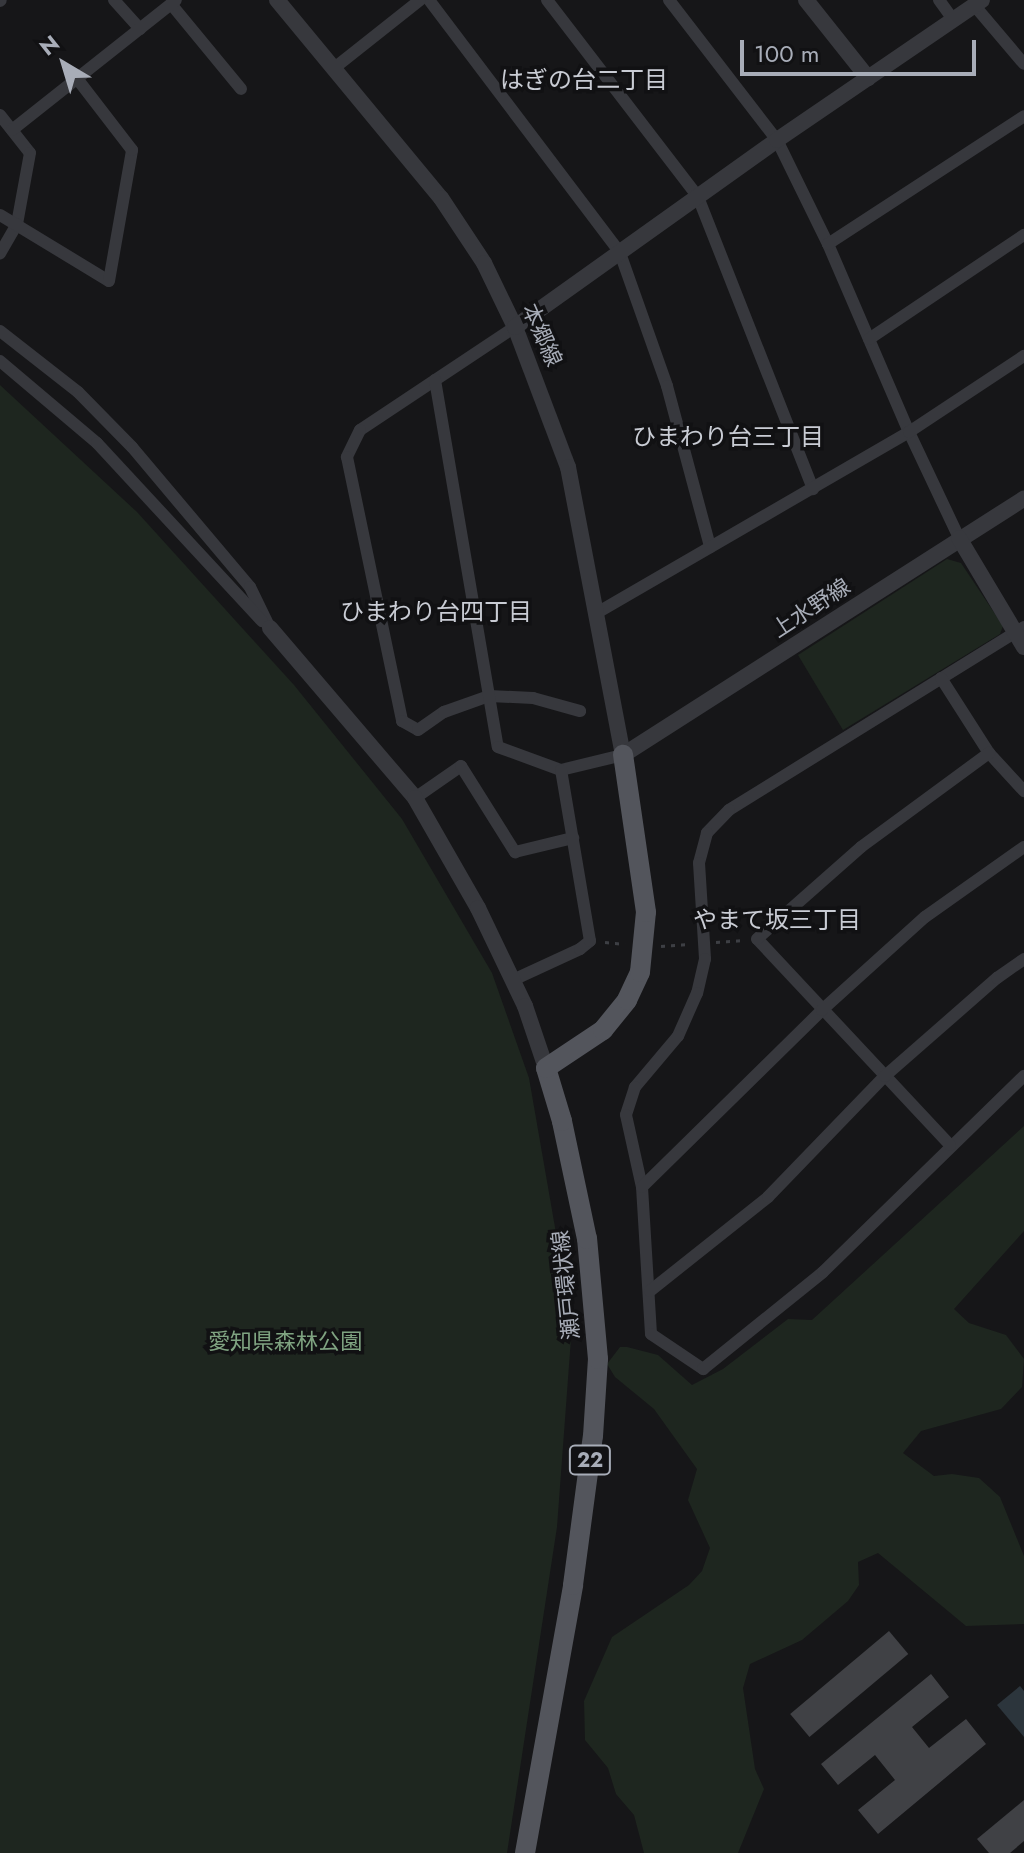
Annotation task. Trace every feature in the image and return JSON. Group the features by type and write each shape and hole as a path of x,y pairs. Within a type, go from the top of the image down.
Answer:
{"main road":[{"path":"546,1068 603,1030 627,1000 640,972 646,912 623,755"},
{"name":"瀬戸環状線","path":"525,1853 573,1585 593,1436 598,1359 587,1239 562,1121 546,1068"}],"street":[{"path":"114,0 140,29"},
{"name":"本郷線","path":"277,0 441,198 484,263 515,327 568,467 623,755"},
{"path":"333,69 420,0"},
{"path":"429,0 620,253 667,386 710,547"},
{"path":"547,0 698,197 813,489"},
{"path":"669,0 777,140 828,244 909,432 959,538 1021,635 941,678 729,810 707,833 699,863 705,959 697,993 678,1036 635,1087 626,1115 642,1187 651,1334 703,1369 823,1272 1024,1076"},
{"path":"806,0 868,78"},
{"path":"939,0 953,19"},
{"path":"12,130 174,2 241,89"},
{"path":"580,711 533,698 489,696 444,712 418,730 402,721 347,457 360,430 515,327 777,140 978,3 1024,64"},
{"path":"0,215 109,281 132,150 78,80"},
{"path":"0,115 30,153 17,224 0,254"},
{"path":"828,244 1024,116"},
{"path":"869,339 1024,235"},
{"path":"0,331 78,392 132,447 250,587 270,628"},
{"path":"595,614 909,432 1024,356"},
{"path":"0,361 97,443 270,628 415,798 478,908 513,980 546,1068"},
{"path":"435,380 498,747 561,770 623,755"},
{"name":"上水野線","path":"623,755 1024,499"},
{"path":"941,678 989,753 1024,791"},
{"path":"950,1145 757,939 861,847 989,753"},
{"path":"415,798 461,766 515,852 573,838"},
{"path":"513,980 580,949 590,941 561,770"},
{"path":"642,1187 822,1010 925,917 1024,847"},
{"path":"650,1291 768,1197 885,1076 997,978 1024,959"}],"path":[{"path":"590,941 645,946"}],"green space":[{"name":"愛知県森林公園","path":"0,385 137,512 294,685 402,819 492,973 529,1078 572,1325 557,1527 507,1853 0,1853"},
{"path":"947,559 961,563 1003,626 1000,634 843,730 798,655"},
{"path":"1024,1126 1024,1231 954,1309 969,1323 1006,1335 1024,1359 1022,1387 1001,1409 921,1431 903,1453 934,1476 952,1474 979,1478 1000,1497 1024,1556 1024,1624 966,1626 878,1553 858,1562 859,1585 848,1601 802,1640 750,1664 743,1688 755,1769 764,1789 738,1853 644,1853 634,1815 616,1794 608,1768 585,1740 584,1701 612,1637 689,1585 702,1571 710,1548 688,1500 697,1469 654,1409 615,1377 607,1364 620,1347 627,1347 658,1355 692,1385 723,1369 788,1319 812,1320"}],"shaded area":[{"path":"1020,1686 1024,1691 1024,1737 997,1705"}],"building":[{"path":"889,1631 908,1654 809,1737 790,1714"},
{"path":"931,1674 949,1697 912,1727 929,1748 966,1719 986,1744 878,1834 858,1810 895,1780 875,1755 838,1785 821,1764"},
{"path":"1024,1800 1024,1841 1010,1853 989,1853 977,1839"}],"district":[{"name":"はぎの台二丁目","path":"584,80"},
{"name":"ひまわり台三丁目","path":"728,437"},
{"name":"ひまわり台四丁目","path":"436,612"},
{"name":"やまて坂三丁目","path":"777,920"}]}
